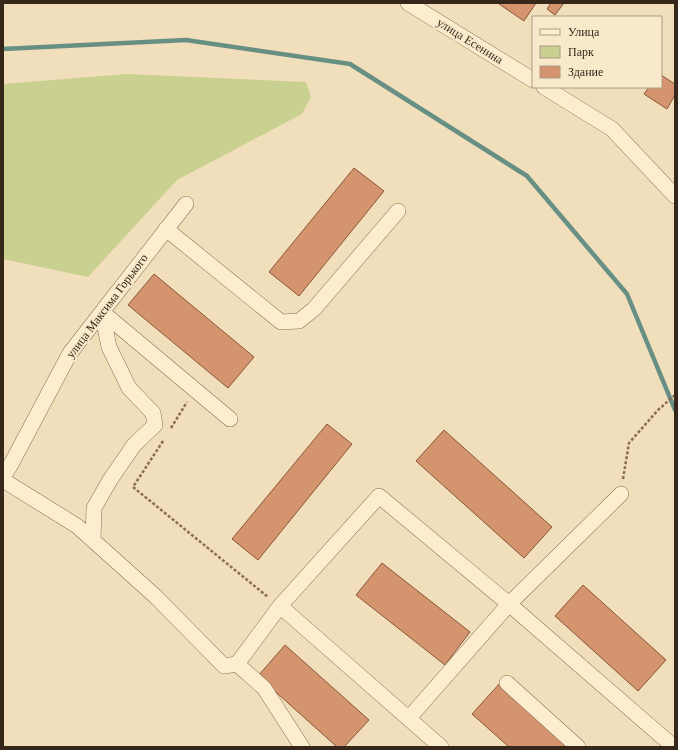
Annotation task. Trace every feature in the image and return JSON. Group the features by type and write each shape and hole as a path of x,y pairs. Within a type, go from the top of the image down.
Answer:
{"street":[{"name":"улица Есенина","path":"408,3 532,79"},
{"path":"546,88 612,129 675,196"},
{"name":"улица Максима Горького","path":"3,479 70,353 186,204"},
{"path":"166,229 281,322 299,321 314,309 398,211"},
{"path":"102,312 230,419"},
{"path":"93,540 94,508 110,480 134,445 155,425 153,413 129,388 119,368 110,347 102,312"},
{"path":"3,479 77,526 155,596 224,666 237,664 280,606 379,496 509,604 674,747"},
{"path":"409,718 509,604 621,494"},
{"path":"280,606 441,747"},
{"path":"237,664 264,688 302,747"},
{"path":"507,683 578,747"}],"path":[{"path":"170,428 195,389"},
{"path":"621,494 629,443 658,410 675,395"},
{"path":"166,435 133,487 280,606"}],"green space":[{"path":"127,74 306,82 311,97 302,114 177,180 88,277 3,259 3,84"}],"building":[{"path":"536,3 524,21 499,4"},
{"path":"551,3 564,3 555,15 547,9"},
{"path":"662,76 675,84 675,95 667,109 644,94 648,88 662,88"},
{"path":"354,168 384,191 299,296 269,272"},
{"path":"154,274 254,357 228,388 128,305"},
{"path":"327,424 352,444 258,560 232,539"},
{"path":"444,430 552,527 524,558 416,461"},
{"path":"382,563 470,632 445,665 356,595"},
{"path":"583,585 666,660 638,691 555,616"},
{"path":"285,645 369,720 344,747 337,747 258,676"},
{"path":"500,683 571,747 509,747 472,714"}],"waterway":[{"path":"3,49 186,40 350,64 527,176 627,294 675,410"}]}
